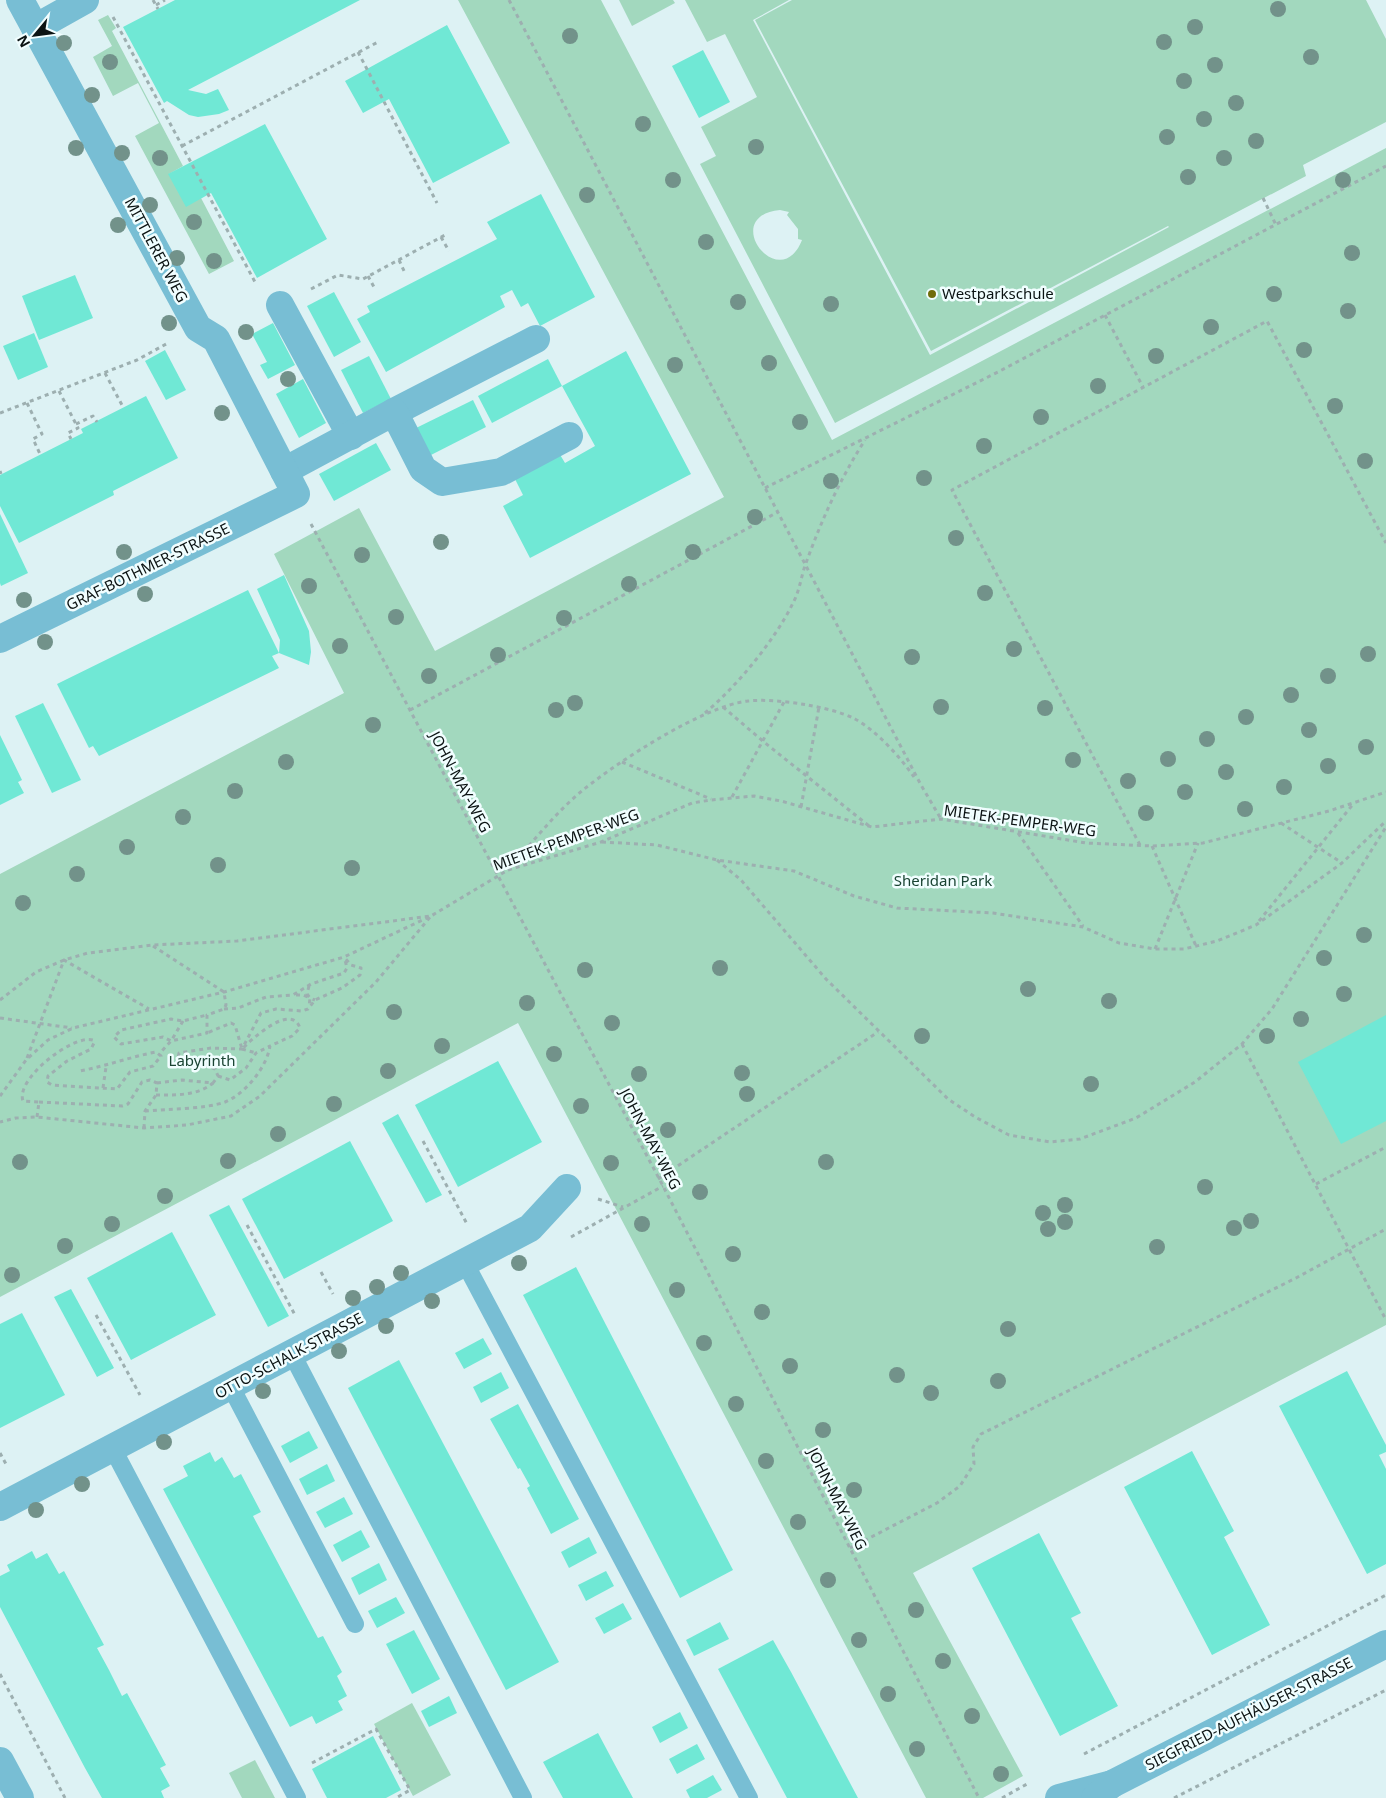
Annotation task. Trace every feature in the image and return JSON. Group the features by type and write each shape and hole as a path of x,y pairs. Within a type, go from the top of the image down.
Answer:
{"street":[{"name":"MITTLERER WEG","path":"20,0 198,328 216,339 290,482"},
{"path":"35,28 97,4"},
{"path":"280,305 351,436"},
{"name":"GRAF-BOTHMER-STRASSE","path":"1,635 290,482 351,436 536,338"},
{"path":"394,412 423,469 442,482 501,472 569,436"},
{"name":"OTTO-SCHALK-STRASSE","path":"0,1508 530,1228 567,1188"},
{"name":"SIEGFRIED-AUFHÄUSER-STRASSE","path":"1059,1798 1103,1791 1386,1644"},
{"path":"0,1761 20,1798"}],"lane":[{"path":"474,1258 749,1798"},
{"path":"301,1350 523,1798"},
{"path":"231,1387 355,1624"},
{"path":"113,1449 297,1798"}],"path":[{"path":"153,0 158,9"},
{"path":"156,5 165,0"},
{"path":"508,0 920,785 941,820"},
{"path":"97,4 182,146 256,285"},
{"path":"182,146 378,42"},
{"path":"358,52 437,203"},
{"path":"765,488 998,372 1386,166"},
{"path":"1263,198 1276,224"},
{"path":"280,305 338,275 363,279 447,234"},
{"path":"441,237 449,251"},
{"path":"399,260 406,273"},
{"path":"368,276 374,289"},
{"path":"1105,315 1143,388"},
{"path":"1140,846 952,490 1267,321 1386,543"},
{"path":"0,413 137,360"},
{"path":"105,373 123,407"},
{"path":"59,391 78,428 68,433 71,439"},
{"path":"27,403 42,434 33,439 40,454"},
{"path":"76,424 93,416 96,422"},
{"path":"701,716 717,703 762,651 780,626 800,587 805,564 828,505 866,438"},
{"name":"JOHN-MAY-WEG","path":"290,482 663,1186 979,1798"},
{"path":"410,710 778,512"},
{"path":"508,870 562,809 583,790 622,762 701,716 723,706 748,701 784,702 819,707 855,719 896,753 920,785"},
{"path":"732,797 764,742 784,702"},
{"path":"723,706 764,742 872,828"},
{"path":"801,806 819,707"},
{"path":"622,762 711,800"},
{"name":"MIETEK-PEMPER-WEG","path":"0,1000 36,972 64,960 121,948 238,942 431,916 508,870 601,842 692,803 711,800 754,796 801,806 872,828 941,820 1086,843 1152,846 1198,843 1281,823 1386,792"},
{"path":"1256,925 1354,802"},
{"path":"601,842 657,845 717,860 794,872 854,896 897,908 993,913 1083,927 1119,943 1155,948 1184,949 1218,941 1256,925 1342,863 1386,821"},
{"path":"1281,823 1342,863"},
{"path":"717,860 741,880 826,979 948,1099 975,1117 1009,1135 1050,1142 1080,1138 1136,1118 1195,1082 1242,1044 1272,1008 1386,827"},
{"path":"1018,833 1083,927"},
{"path":"1155,948 1198,843"},
{"path":"1152,846 1196,946"},
{"path":"0,1096 26,1060 48,1040 73,1028 224,992 344,957 431,916"},
{"path":"0,1122 16,1118 37,1117 144,1128 213,1121 231,1116 260,1096 376,982 431,916"},
{"path":"152,945 224,992 226,1005 224,1010"},
{"path":"293,995 311,984 344,973 347,968 344,957"},
{"path":"308,1010 315,1000 342,988 360,975 361,968 351,966 344,957"},
{"path":"26,1060 64,960 149,1010"},
{"path":"308,1010 310,998 306,990 311,984"},
{"path":"242,1049 235,1025 232,1023 207,1033 171,1041 163,1037 121,1044 114,1037 121,1030 170,1020 182,1021 238,1008 266,998 303,995 315,1000"},
{"path":"242,1049 256,1018 261,1013 276,1009 308,1010"},
{"path":"207,1014 207,1033"},
{"path":"0,1018 73,1028"},
{"path":"242,1049 262,1031 278,1022 291,1020 299,1024 298,1033 256,1053 237,1076 230,1080 218,1076 215,1069 205,1065 180,1067 177,1058 180,1053 212,1048 242,1049 256,1053"},
{"path":"182,1021 171,1041 160,1053 160,1060 156,1064 130,1072 117,1089 52,1085 48,1082 48,1076 56,1068 93,1047 93,1040 85,1040 62,1049 37,1069 28,1082 22,1098 23,1101 117,1107 128,1104 142,1082 150,1080 157,1083 182,1080 213,1083"},
{"path":"658,1178 878,1032"},
{"path":"1242,1044 1386,1320"},
{"path":"145,1111 226,1102 241,1092 257,1074 265,1062 270,1046"},
{"path":"80,1072 106,1066 128,1057 160,1053"},
{"path":"103,1088 106,1066"},
{"path":"156,1095 193,1094 206,1089 218,1076"},
{"path":"144,1128 145,1111 156,1095 157,1083"},
{"path":"37,1117 39,1102"},
{"path":"422,1140 474,1258"},
{"path":"1316,1184 1386,1147"},
{"path":"624,1207 663,1186"},
{"path":"247,1225 301,1350"},
{"path":"850,1548 937,1503 960,1486 974,1464 972,1447 981,1434 1296,1278 1386,1229"},
{"path":"96,1315 156,1425"},
{"path":"1083,1754 1386,1595"},
{"path":"0,1674 65,1798"},
{"path":"1174,1798 1386,1690"},
{"path":"285,1776 376,1728 410,1790 396,1798"},
{"path":"1002,1798 1034,1781"}],"green space":[{"name":"Sheridan Park","path":"458,0 601,0 832,440 1386,148 1386,1325 913,1573 1023,1776 983,1798 926,1798 518,1023 0,1297 0,874 344,693 274,554 359,508 435,651 724,497"},
{"path":"619,0 673,0 675,3 632,26"},
{"name":"Westparkschule","path":"685,0 789,0 753,20 930,355 1169,227 931,351 755,20 792,0 1366,0 1386,39 1386,122 1303,165 1306,176 835,423 700,164 716,156 701,127 757,97 725,34 707,42","holes":["780,210 789,212 787,215 798,229 798,239 802,240 792,255 781,260 769,257 759,248 754,237 754,225 762,215"]},
{"path":"108,15 116,28 112,31 183,166 169,174 201,198 234,261 209,274 135,136 159,123 138,83 113,96 93,57 112,46 98,20"},
{"path":"412,1703 451,1775 413,1796 374,1724"},
{"path":"255,1760 275,1798 242,1798 229,1773"}],"building":[{"path":"175,0 360,0 188,90 206,94 218,89 229,110 219,114 198,117 189,115 167,101 164,103 123,27"},
{"path":"447,25 510,143 433,183 389,99 363,113 345,81"},
{"path":"703,50 730,102 699,118 672,66"},
{"path":"265,124 327,239 257,278 211,193 186,207 168,174"},
{"path":"541,194 595,297 540,326 528,303 521,307 512,290 500,296 505,307 386,372 357,319 370,312 367,306 497,239 487,222"},
{"path":"75,275 93,318 39,340 22,296"},
{"path":"334,292 361,342 334,357 307,306"},
{"path":"273,323 295,365 268,379 260,365 267,362 252,334"},
{"path":"34,333 48,367 18,380 3,346"},
{"path":"165,350 186,390 166,400 145,361"},
{"path":"626,351 691,474 530,558 503,506 523,495 515,479 559,453 565,463 595,446 562,386"},
{"path":"369,356 391,399 363,413 341,370"},
{"path":"548,359 562,386 492,423 478,396"},
{"path":"303,379 326,423 299,438 276,394"},
{"path":"146,396 178,458 113,491 114,495 19,543 0,506 0,475 83,433 81,429"},
{"path":"473,400 486,427 429,456 414,429"},
{"path":"376,443 391,470 334,501 319,474"},
{"path":"0,514 28,573 1,586 0,583"},
{"path":"284,575 309,631 311,652 309,665 279,653 280,640 257,589"},
{"path":"248,590 279,653 272,656 279,668 99,756 93,746 89,748 57,684"},
{"path":"43,703 81,780 52,793 15,716"},
{"path":"0,735 22,780 18,782 24,793 0,805"},
{"path":"1386,1015 1386,1121 1341,1144 1298,1062"},
{"path":"498,1061 542,1142 458,1187 415,1105"},
{"path":"398,1114 442,1195 426,1203 382,1123"},
{"path":"350,1141 393,1221 284,1279 242,1199"},
{"path":"229,1205 289,1316 268,1327 209,1215"},
{"path":"172,1232 216,1315 131,1360 87,1278"},
{"path":"576,1267 733,1570 680,1598 523,1295"},
{"path":"71,1289 114,1368 97,1377 54,1297"},
{"path":"22,1313 65,1395 0,1428 0,1324"},
{"path":"483,1338 492,1354 464,1369 455,1353"},
{"path":"399,1360 559,1662 506,1690 348,1388"},
{"path":"1347,1371 1386,1445 1386,1452 1379,1455 1386,1469 1386,1564 1367,1574 1279,1406"},
{"path":"501,1372 509,1388 481,1403 473,1387"},
{"path":"518,1404 579,1519 551,1534 527,1488 530,1486 520,1468 518,1469 490,1419"},
{"path":"309,1431 318,1448 290,1463 281,1446"},
{"path":"1192,1451 1234,1531 1224,1537 1270,1625 1212,1655 1124,1487"},
{"path":"210,1452 215,1462 222,1457 234,1478 241,1474 261,1512 253,1516 318,1638 323,1636 342,1672 337,1676 347,1696 338,1701 343,1710 316,1724 312,1716 290,1727 163,1489 188,1476 183,1466"},
{"path":"327,1464 335,1481 307,1495 299,1479"},
{"path":"344,1497 353,1514 325,1528 316,1512"},
{"path":"361,1530 370,1547 342,1562 333,1545"},
{"path":"1039,1533 1081,1613 1071,1618 1118,1706 1060,1736 972,1568"},
{"path":"589,1537 597,1553 569,1568 561,1552"},
{"path":"32,1551 36,1559 47,1553 59,1574 64,1571 104,1645 97,1648 122,1696 127,1693 166,1765 160,1768 170,1786 161,1791 164,1798 102,1798 85,1768 0,1607 0,1576 10,1571 7,1565"},
{"path":"379,1563 387,1580 359,1595 351,1578"},
{"path":"606,1571 614,1586 586,1601 578,1585"},
{"path":"396,1597 405,1613 377,1628 368,1611"},
{"path":"623,1603 632,1619 604,1634 595,1618"},
{"path":"720,1622 729,1639 694,1656 686,1640"},
{"path":"414,1630 440,1679 412,1694 386,1644"},
{"path":"773,1640 858,1798 787,1798 718,1669"},
{"path":"449,1696 457,1713 429,1727 421,1711"},
{"path":"680,1712 688,1728 660,1743 652,1727"},
{"path":"598,1733 633,1798 563,1798 543,1762"},
{"path":"373,1736 401,1790 386,1798 327,1798 312,1769"},
{"path":"697,1744 705,1759 677,1774 669,1759"},
{"path":"713,1775 722,1790 707,1798 690,1798 686,1790"}],"place":[{"name":"Westparkschule","path":"932,294"}],"park label":[{"name":"Labyrinth","path":"202,1061"}]}
